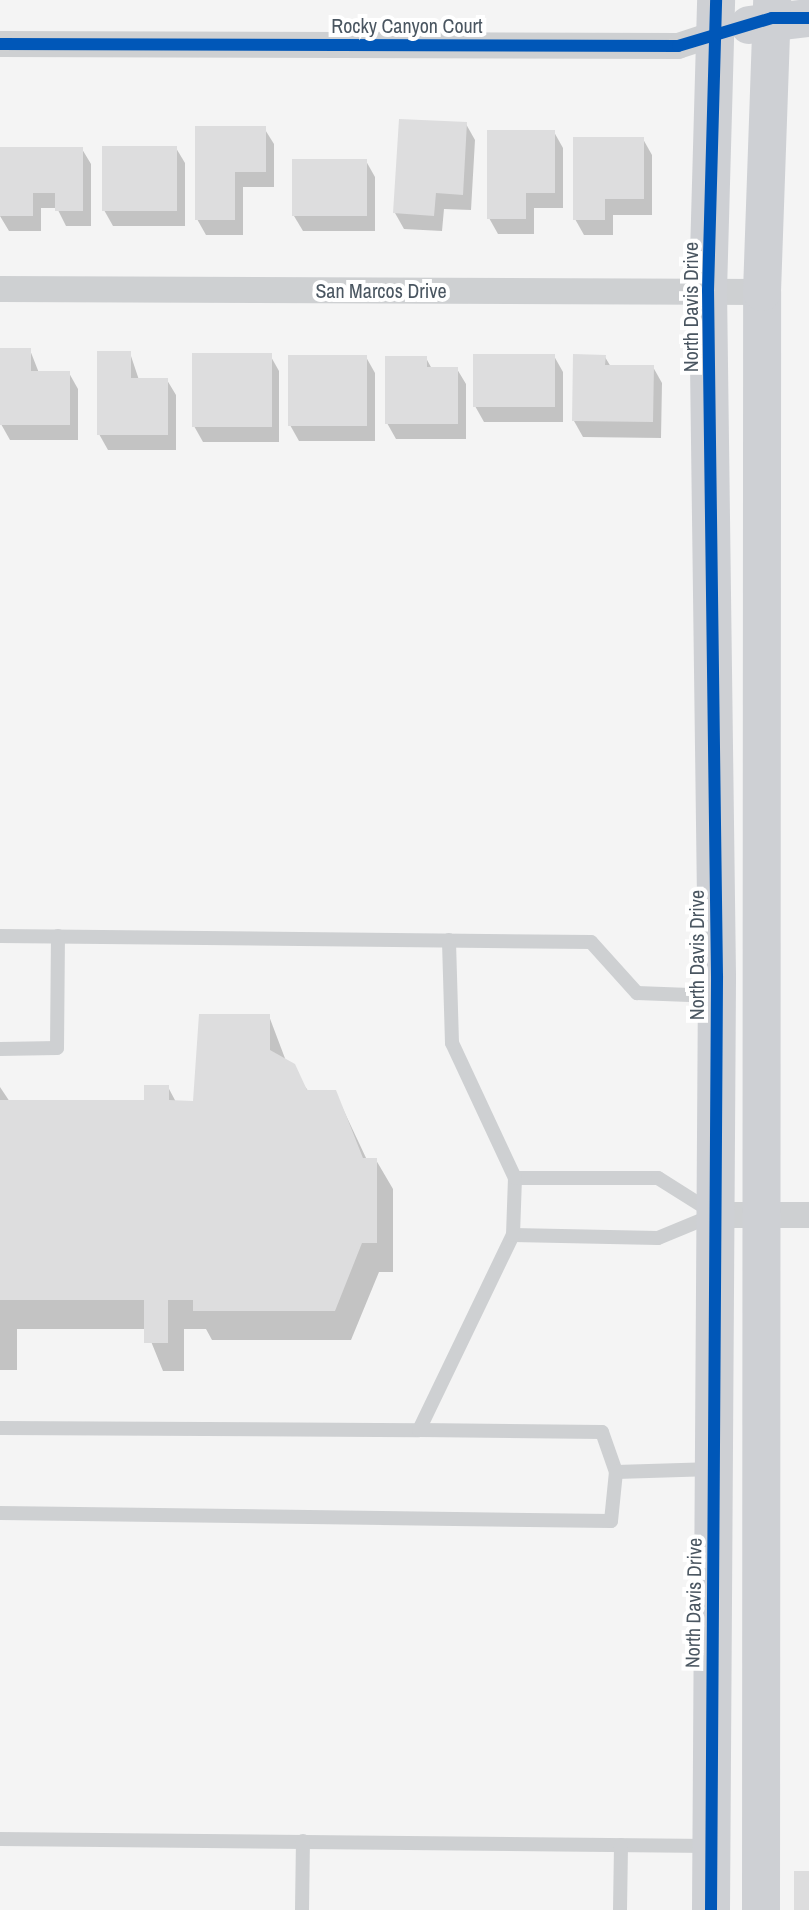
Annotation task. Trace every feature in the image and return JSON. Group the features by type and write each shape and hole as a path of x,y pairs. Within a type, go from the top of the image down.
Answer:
{"street":[{"name":"Rocky Canyon Court","path":"0,44 678,46 716,17 784,12"},
{"path":"761,1910 765,1215 762,292 784,12"},
{"name":"North Davis Drive","path":"711,1910 717,996 708,291 716,17"},
{"name":"San Marcos Drive","path":"0,289 762,292"},
{"path":"715,1215 809,1215"}],"lane":[{"path":"0,936 591,942 637,993 717,996"},
{"path":"0,1049 57,1048 58,936"},
{"path":"419,1430 513,1235 515,1178 452,1043 449,940"},
{"path":"515,1178 658,1178 715,1215"},
{"path":"513,1235 658,1238 715,1215"},
{"path":"0,1428 602,1432 616,1472 611,1521 0,1513"},
{"path":"616,1472 714,1469"},
{"path":"0,1839 710,1846"},
{"path":"302,1910 303,1841"},
{"path":"620,1910 621,1845"}],"building":[{"path":"399,119 467,122 463,195 436,193 434,216 393,213"},
{"path":"195,126 266,126 266,172 235,172 235,220 195,220"},
{"path":"487,130 555,130 555,193 526,193 526,219 487,219"},
{"path":"573,137 644,137 644,199 605,199 605,220 573,220"},
{"path":"102,146 177,146 177,211 102,211"},
{"path":"0,147 83,147 83,211 55,211 55,193 33,193 33,216 0,216"},
{"path":"292,159 367,159 367,216 292,216"},
{"path":"0,348 31,348 31,371 70,371 70,425 0,425"},
{"path":"97,351 131,351 131,378 168,378 168,435 97,435"},
{"path":"192,353 272,353 272,427 192,427"},
{"path":"473,354 555,354 555,407 473,407"},
{"path":"573,354 606,355 605,365 654,365 653,422 572,421"},
{"path":"288,355 367,355 367,426 288,426"},
{"path":"385,356 427,356 427,367 458,367 458,424 385,424"},
{"path":"199,1014 270,1014 270,1050 295,1064 307,1090 336,1090 363,1158 377,1158 377,1243 362,1243 335,1311 193,1311 193,1300 168,1300 168,1343 144,1343 144,1300 0,1300 0,1100 144,1100 144,1085 169,1085 169,1100 193,1101"},
{"path":"794,1871 809,1871 809,1910 794,1910"}],"cycle path":[{"path":"711,1910 717,976 708,291 716,0"},
{"path":"0,44 678,46 772,18 809,18"}]}
